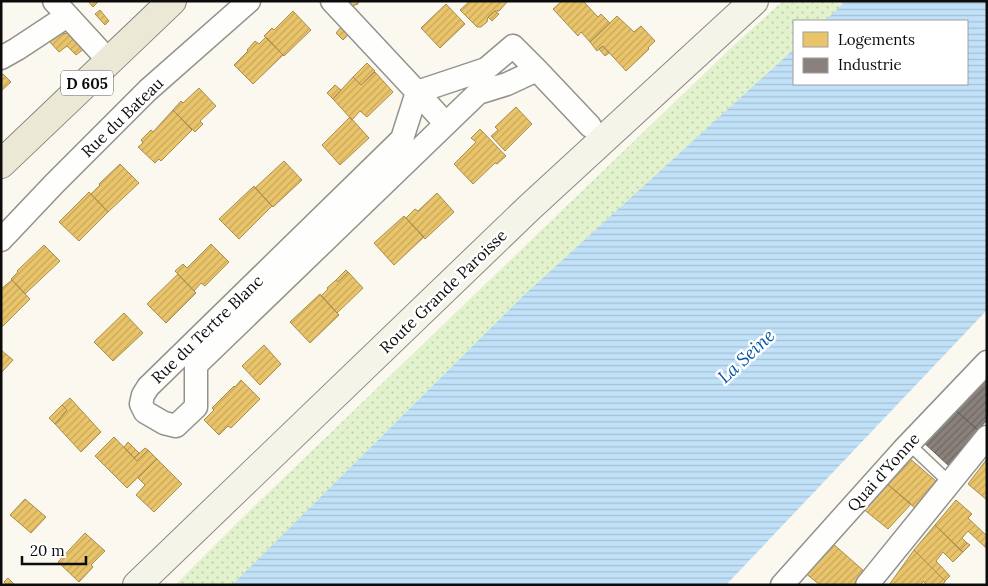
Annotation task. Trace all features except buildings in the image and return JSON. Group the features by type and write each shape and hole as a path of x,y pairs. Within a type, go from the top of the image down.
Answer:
{"main road":[{"name":"D 605","path":"1,164 172,1"},
{"name":"Route Grande Paroisse","path":"137,585 538,200 754,1"}],"street":[{"name":"Rue du Bateau","path":"1,240 148,90 249,1"},
{"path":"332,1 446,124"},
{"path":"1,58 17,49 61,8 109,61"},
{"path":"417,92 486,69 513,46 590,126"},
{"name":"Rue du Tertre Blanc","path":"417,92 402,140 148,387 143,394 141,404 145,412 164,423 176,426 196,407 196,366 478,93 508,84 537,70"},
{"name":"Quai d'Yonne","path":"782,585 908,444 987,362"},
{"path":"867,585 987,438"}],"lane":[{"path":"908,444 950,483"}],"green space":[{"path":"783,1 857,1 836,20 793,20 793,59 247,585 175,585 240,520 733,46"}],"water":[{"name":"La Seine","path":"846,1 987,1 987,310 726,585 232,585 523,296 793,50 793,85 968,85 968,20 826,20"}]}
